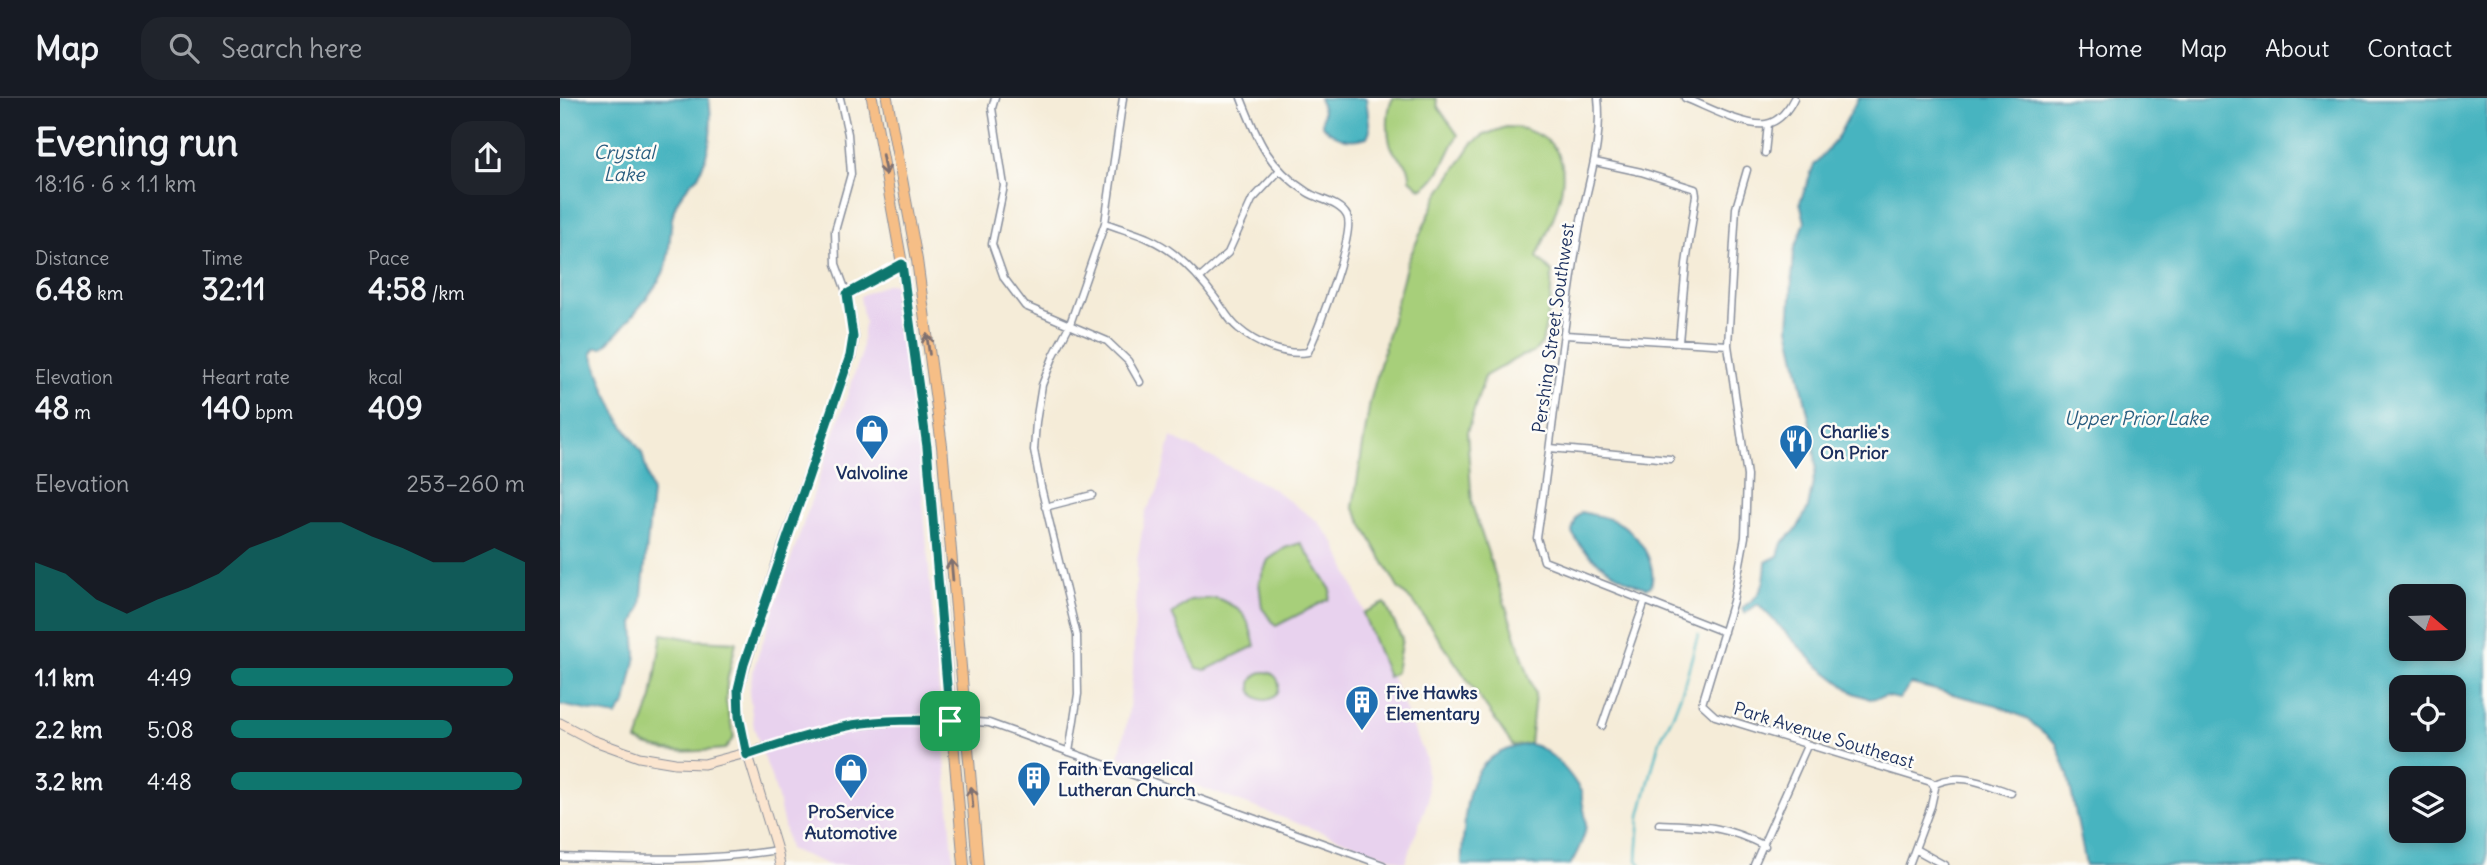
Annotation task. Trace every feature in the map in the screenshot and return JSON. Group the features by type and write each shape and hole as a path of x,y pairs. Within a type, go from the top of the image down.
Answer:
{"main road":[{"path":"872,98 902,264 927,447 964,865"},
{"path":"887,98 916,260 942,446 978,865"}],"street":[{"path":"780,865 747,755 739,716 738,689 777,563 850,356 853,337 847,294 836,264 835,231 851,174 848,134 840,98"},
{"path":"995,98 992,108 1004,186 992,244 1004,278 1025,306 1107,341 1128,361 1140,382"},
{"path":"1069,752 1078,694 1077,636 1045,508 1034,450 1036,422 1042,386 1070,324 1105,223 1123,98"},
{"path":"1105,223 1152,239 1200,278 1236,327 1269,347 1295,355 1308,352 1345,250 1348,217 1340,206 1307,192 1279,171 1259,144 1241,98"},
{"name":"Pershing Street Southwest","path":"1598,98 1595,162 1580,223 1537,538 1544,561 1645,601"},
{"path":"1685,98 1748,123 1768,124 1785,114 1794,98"},
{"path":"1765,153 1768,124"},
{"path":"1595,162 1642,172 1695,189 1679,342"},
{"path":"1602,726 1645,601 1724,632 1745,539 1747,476 1728,345 1736,208 1746,170"},
{"path":"1200,278 1228,253 1252,200 1279,171"},
{"path":"847,294 902,264"},
{"path":"1565,335 1728,345"},
{"path":"1550,448 1670,458"},
{"path":"1045,508 1092,495"},
{"name":"Park Avenue Southeast","path":"1724,632 1702,704 1715,716 1807,746 1922,778 1934,786 1945,779 1963,778 2011,793"},
{"path":"560,723 592,740 639,757 675,763 704,764 747,755 786,741 853,725 903,720 989,723 1383,865"},
{"path":"1754,865 1765,846 1807,746"},
{"path":"1909,865 1931,806 1934,786"},
{"path":"1659,824 1712,826 1738,833 1765,846"},
{"path":"1914,849 1944,865"},
{"path":"560,857 738,857 777,850"}],"shaded area":[{"path":"886,284 894,284 899,290 915,405 954,865 829,865 789,849 777,794 754,728 749,693 753,670 861,355 864,322 860,296"},
{"path":"1171,437 1272,488 1318,522 1335,543 1426,758 1428,800 1405,863 1119,757 1128,717 1133,670 1137,561 1145,513 1158,490"}],"green space":[{"path":"1393,98 1436,98 1438,107 1458,135 1439,172 1421,189 1410,179 1407,166 1391,147 1388,117"},
{"path":"1506,127 1533,132 1555,148 1563,177 1556,211 1537,257 1552,272 1550,305 1542,343 1533,353 1521,356 1485,376 1467,432 1472,505 1535,694 1530,744 1513,746 1415,604 1398,588 1353,507 1370,402 1407,263 1437,197 1472,144 1484,135"},
{"path":"1301,543 1331,590 1329,599 1276,626 1262,608 1259,582 1268,560 1285,548"},
{"path":"1217,598 1244,615 1255,646 1206,670 1197,668 1172,614 1190,600"},
{"path":"1385,603 1402,639 1396,672 1388,677 1363,613"},
{"path":"662,634 697,640 736,642 727,682 726,702 734,737 725,749 658,749 637,741 652,698"},
{"path":"1265,672 1275,676 1279,686 1275,696 1265,700 1255,696 1251,686 1255,676"}],"water":[{"name":"Crystal Lake","path":"560,98 709,98 710,109 710,139 705,158 697,178 680,196 674,210 664,271 653,290 627,322 603,348 595,348 592,353 606,392 622,424 642,453 652,493 641,606 634,623 636,656 626,703 616,716 560,705"},
{"path":"1319,98 1366,98 1370,130 1367,137 1354,140 1343,138 1322,126 1323,111"},
{"name":"Upper Prior Lake","path":"1858,98 2487,98 2487,865 2086,865 2068,775 2056,743 2027,719 1997,705 1911,684 1899,699 1886,696 1870,699 1854,693 1816,664 1758,604 1745,613 1742,608 1754,599 1761,589 1766,562 1778,556 1782,543 1797,529 1808,508 1816,467 1813,436 1789,328 1794,251 1805,222 1800,202 1814,165 1836,140"},
{"path":"1581,512 1611,519 1623,525 1637,539 1644,548 1651,567 1651,586 1647,588 1626,580 1585,550 1572,532"},
{"path":"1530,744 1546,752 1560,764 1582,793 1586,828 1572,862 1570,865 1462,865 1467,804 1474,778 1490,759 1500,752"}],"waterway":[{"path":"1641,865 1637,860 1640,816 1659,742 1683,689 1698,635"}],"place":[{"name":"Valvoline","path":"872,461"},
{"name":"Charlie's On Prior","path":"1796,471"},
{"name":"Five Hawks Elementary","path":"1362,732"},
{"name":"ProService Automotive","path":"851,800"},
{"name":"Faith Evangelical Lutheran Church","path":"1034,808"}],"route":[{"path":"902,264 927,447 950,721 903,720 853,725 786,741 747,755 739,716 738,689 744,664 850,356 853,337 847,294 902,264"}]}
